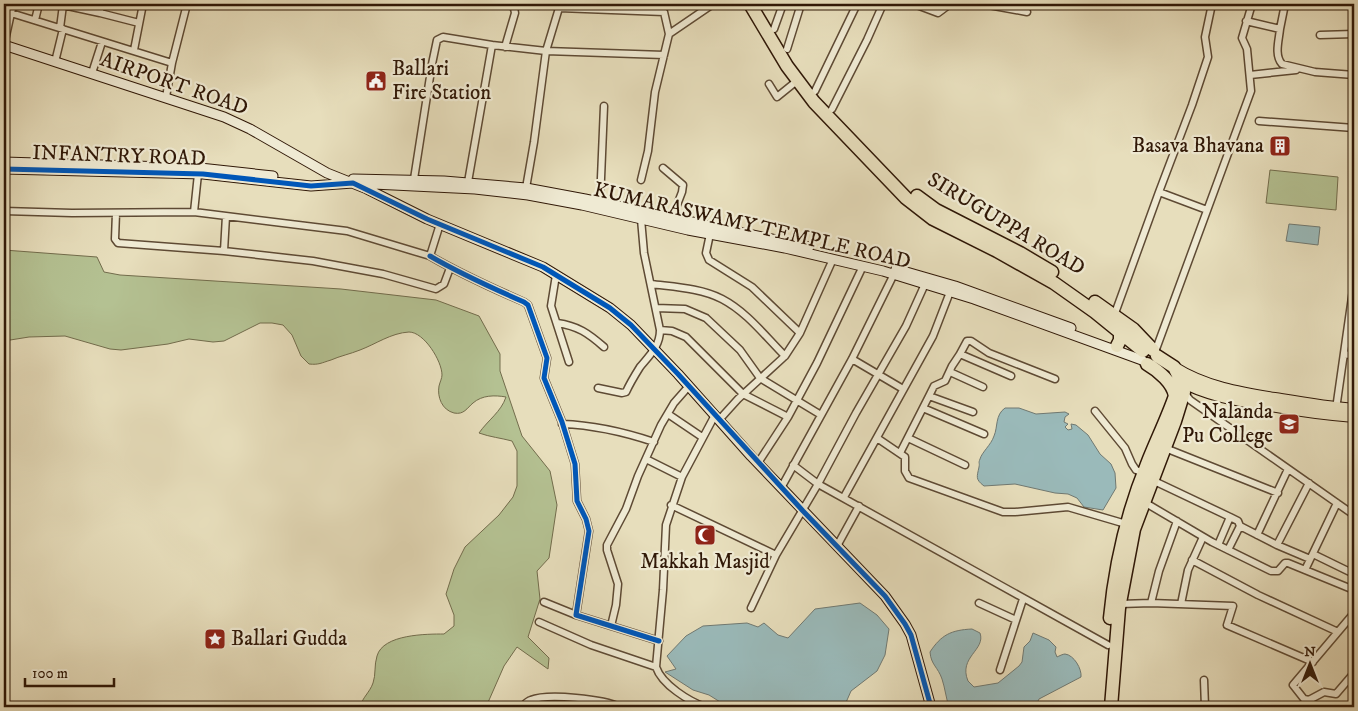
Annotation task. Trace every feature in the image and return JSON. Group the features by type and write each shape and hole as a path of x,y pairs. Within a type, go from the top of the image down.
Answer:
{"highway":[{"path":"750,4 787,66 814,102 879,171 924,213 1054,283 1120,332 1149,357 1180,392"},
{"name":"SIRUGUPPA ROAD","path":"759,4 815,91 902,182 925,203 1064,280 1141,336 1149,357"},
{"path":"1119,349 1120,332"},
{"path":"1102,707 1112,598 1126,524 1148,477 1165,448 1180,392 1174,366 1149,357"},
{"path":"1110,707 1120,604 1134,529 1144,502 1148,477 1175,396 1180,392"}],"main road":[{"name":"AIRPORT ROAD","path":"4,45 224,117 250,129 327,173 347,180 440,224 543,267 610,308 631,325 655,350 781,488 886,596 906,624 931,707"},
{"name":"INFANTRY ROAD","path":"4,162 200,168 306,180 347,180"},
{"name":"INFANTRY ROAD","path":"4,169 198,174 311,186 347,180"},
{"name":"KUMARASWAMY TEMPLE ROAD","path":"347,180 414,179 526,188 784,241 884,265 955,286 1098,339 1119,349"},
{"name":"KUMARASWAMY TEMPLE ROAD","path":"347,180 364,184 475,189 528,195 785,248 894,274 1119,349"},
{"path":"1119,349 1149,357"},
{"path":"1174,366 1202,386 1227,399 1336,412 1354,417"},
{"path":"1180,392 1202,386"},
{"path":"1336,412 1354,409"}],"street":[{"path":"4,45 13,4"},
{"path":"36,20 39,4"},
{"path":"100,12 101,4"},
{"path":"134,50 142,4"},
{"path":"166,97 172,63 187,4"},
{"path":"496,4 510,6 514,8 515,12 505,47"},
{"path":"641,180 648,151 655,92 669,34 664,12 656,4"},
{"path":"669,34 713,4"},
{"path":"774,29 783,4"},
{"path":"787,50 801,4"},
{"path":"815,91 857,4"},
{"path":"832,110 883,4"},
{"path":"914,4 938,13 950,4"},
{"path":"986,4 1027,12"},
{"path":"1114,316 1208,57 1205,38 1212,4"},
{"path":"1149,357 1208,210 1251,91 1247,49 1242,38 1252,4"},
{"path":"1285,4 1277,54 1279,60 1288,66 1315,72 1354,75"},
{"path":"56,62 62,28 63,5 100,12 139,23"},
{"path":"526,188 546,51 562,6 664,12"},
{"path":"11,13 172,63"},
{"path":"1246,21 1280,29"},
{"path":"1320,34 1354,34"},
{"path":"414,179 432,64 438,40 443,36 505,47 546,51 664,55"},
{"path":"92,74 102,42"},
{"path":"468,182 492,45"},
{"path":"1250,75 1302,69"},
{"path":"769,84 777,98 798,80"},
{"path":"600,202 604,106"},
{"path":"1259,121 1354,128"},
{"path":"663,168 683,186 672,218"},
{"path":"194,212 198,174"},
{"path":"1159,192 1208,210"},
{"path":"4,211 194,212 347,230 430,256 450,268 524,302 528,305 547,358 544,378 575,464 577,501 586,519 589,531 576,615"},
{"path":"116,213 115,239 118,243 224,251 313,261 384,274 436,289 444,284 450,268"},
{"path":"224,251 226,216"},
{"path":"598,388 622,393 626,392 640,368 655,350 660,338 656,308 644,253 641,219"},
{"path":"430,256 440,224"},
{"path":"710,234 706,254 709,260 752,287 800,333"},
{"path":"656,668 663,590 666,525 682,477 702,437 717,418 785,356 800,333 834,259"},
{"path":"758,463 797,401 863,266"},
{"path":"781,488 852,359 894,274"},
{"path":"556,275 551,306 570,362"},
{"path":"1336,412 1354,283"},
{"path":"651,284 694,290 721,298 744,314 785,356"},
{"path":"750,608 776,556 906,326 924,284"},
{"path":"844,497 933,336 950,292"},
{"path":"656,308 685,309 706,318 740,350 760,378 821,415"},
{"path":"557,323 572,325 583,330 604,347"},
{"path":"660,330 672,331 686,337 743,394 788,417"},
{"path":"900,453 934,386 944,382 966,341 969,340 989,353 1055,379"},
{"path":"960,354 1011,376"},
{"path":"1344,355 1354,354"},
{"path":"852,359 903,389"},
{"path":"950,372 983,387"},
{"path":"611,626 618,584 607,545 626,509 646,459 668,414 674,403 689,386"},
{"path":"1180,392 1354,515"},
{"path":"929,396 973,412"},
{"path":"923,408 984,434"},
{"path":"1094,411 1125,448 1136,470 1238,521 1240,526 1277,545 1312,556 1354,574"},
{"path":"668,414 702,437"},
{"path":"562,424 618,432 654,442"},
{"path":"877,438 905,457 905,471 909,478 1002,512 1068,507 1126,524"},
{"path":"908,438 965,465"},
{"path":"1165,448 1278,493"},
{"path":"646,459 682,477"},
{"path":"793,466 818,484 1108,645"},
{"path":"1258,535 1288,469"},
{"path":"1277,545 1309,483"},
{"path":"1144,502 1203,537 1271,572 1278,571 1285,563 1288,563 1354,590"},
{"path":"1305,570 1337,503"},
{"path":"671,506 776,556"},
{"path":"837,546 859,506"},
{"path":"1218,545 1230,517"},
{"path":"1151,603 1159,570 1177,521"},
{"path":"1228,550 1240,526"},
{"path":"1182,604 1186,577 1203,537"},
{"path":"1192,560 1258,595 1338,632"},
{"path":"1000,670 1023,599"},
{"path":"544,602 576,615 659,641"},
{"path":"979,602 1016,620"},
{"path":"1120,604 1151,603 1233,606 1226,625 1313,662"},
{"path":"1354,613 1293,685 1306,700 1312,699 1324,692 1336,694 1354,675"},
{"path":"539,622 591,645 656,668 662,677 685,698 694,705 705,707"},
{"path":"1204,680 1204,707"},
{"path":"522,707 529,700 544,697 597,700 620,707"}],"green space":[{"path":"1270,170 1338,177 1336,210 1266,203"},
{"path":"4,250 97,257 104,272 120,275 341,289 436,300 479,316 500,354 500,371 522,436 550,471 557,505 549,558 537,571 540,599 528,637 549,658 548,669 517,647 504,666 486,707 360,707 373,683 376,659 381,649 396,639 427,634 444,634 454,626 454,615 446,594 454,569 465,547 499,515 513,497 517,486 517,451 512,441 479,433 498,412 506,397 484,397 477,400 463,412 454,413 446,409 440,399 439,386 442,375 436,355 426,342 415,333 409,332 396,334 366,348 315,364 309,364 301,356 292,335 283,325 272,323 260,323 224,341 213,342 189,339 168,344 121,350 110,349 65,336 29,337 4,341"}],"water":[{"path":"1289,224 1320,227 1318,245 1286,241"},
{"path":"1005,408 1019,408 1036,414 1065,412 1069,414 1065,417 1064,422 1068,424 1065,427 1068,430 1072,429 1071,424 1076,425 1088,435 1100,454 1111,464 1115,473 1116,488 1103,510 1084,507 1077,498 1068,494 1015,484 984,486 981,484 977,478 979,461 993,439 998,418"},
{"path":"860,603 877,615 889,629 885,655 877,671 851,691 844,707 786,707 745,703 725,705 709,695 693,690 665,672 676,669 667,656 686,636 703,626 747,623 758,627 764,623 778,635 788,638 815,609"},
{"path":"972,629 980,633 981,639 966,666 968,681 974,687 998,683 1019,666 1022,662 1024,647 1030,641 1033,633 1049,640 1056,647 1057,657 1065,654 1071,657 1079,666 1081,677 1039,699 1035,707 949,707 942,679 930,652 938,641 947,634"}],"cycle path":[{"path":"4,169 203,174 311,186 353,183 427,219 543,267 610,308 631,325 803,511 885,596 911,635 931,707"},
{"path":"430,256 528,305 547,358 544,378 562,422 575,464 577,501 586,519 589,531 576,615 659,641"}],"place":[{"name":"Ballari Fire Station","path":"376,81"},
{"name":"Basava Bhavana","path":"1280,146"},
{"name":"Nalanda Pu College","path":"1289,424"},
{"name":"Makkah Masjid","path":"705,535"},
{"name":"Ballari Gudda","path":"215,639"}]}
